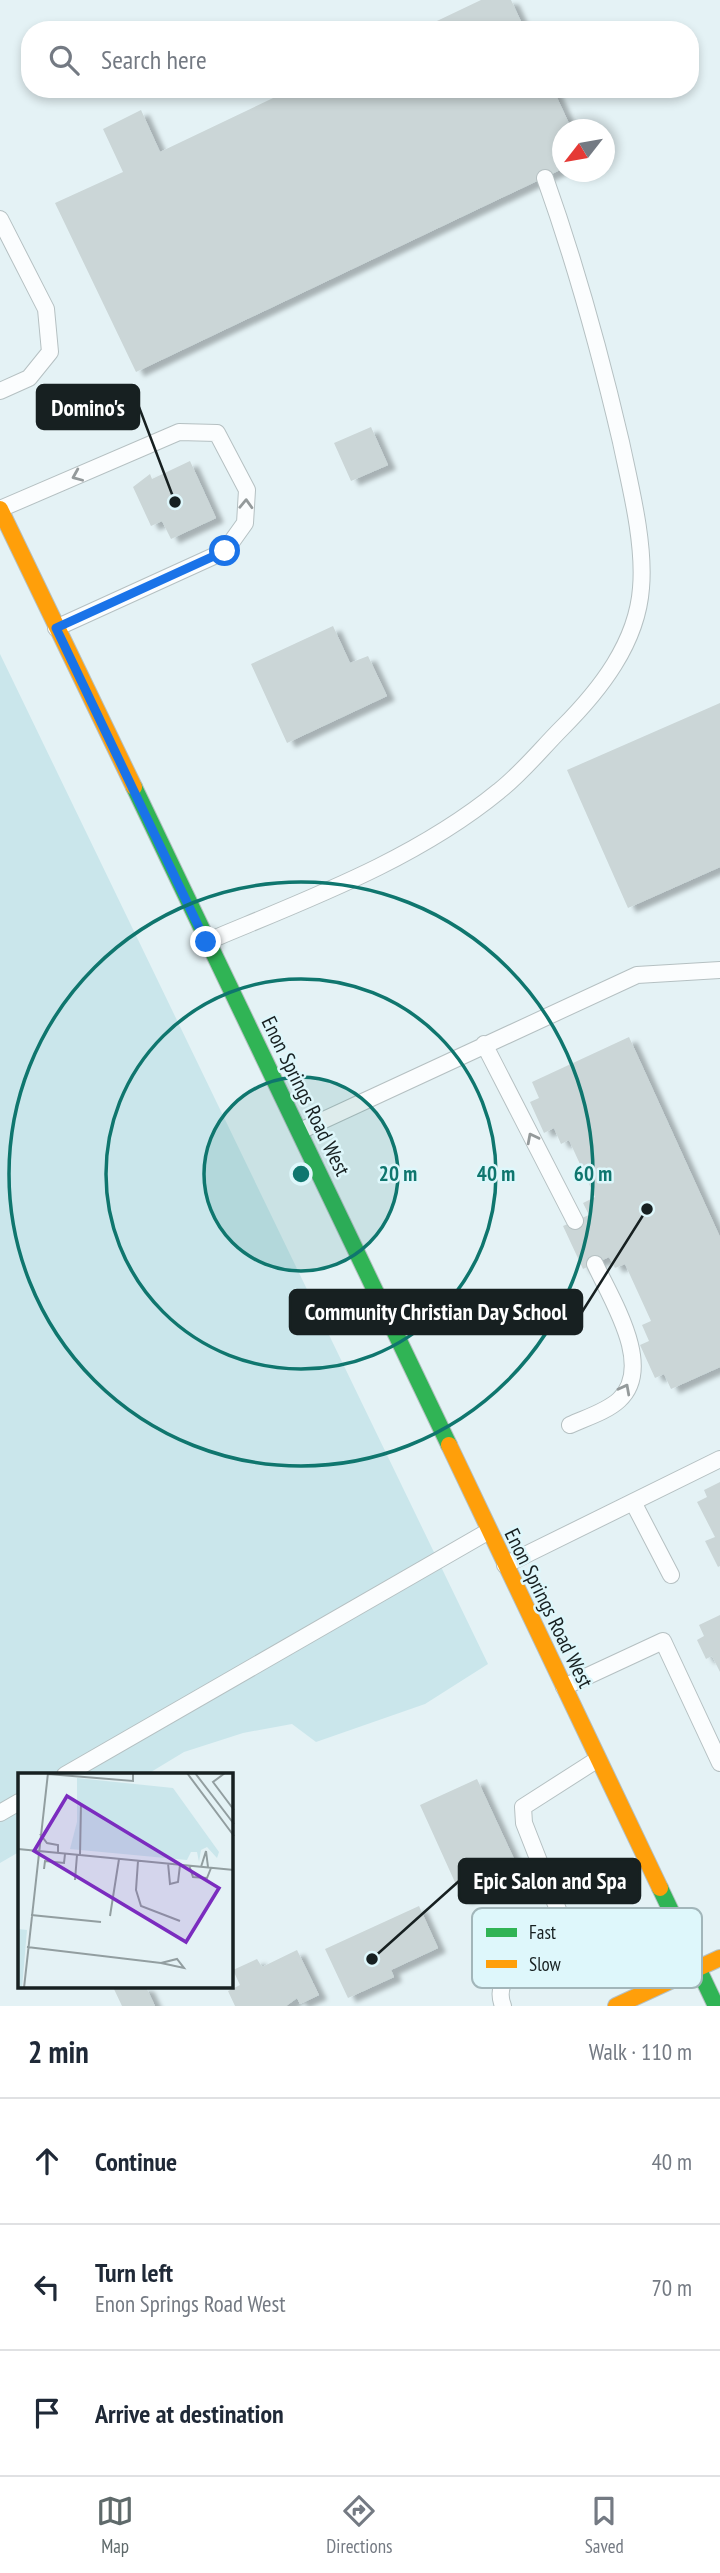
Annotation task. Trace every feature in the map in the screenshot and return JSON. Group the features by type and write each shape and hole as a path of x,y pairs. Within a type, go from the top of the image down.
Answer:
{"street":[{"name":"Enon Springs Road West","path":"0,509 206,942 300,1131 669,1908"},
{"path":"702,1967 720,1958"},
{"name":"Enon Springs Road West","path":"702,1977 716,2006"},
{"path":"616,2006 656,1988"}],"lane":[{"path":"206,942 326,892 431,838 499,791 589,701 625,648 641,589 635,504 607,383 573,258 545,178"},
{"path":"0,219 46,309 50,352 29,378 0,391"},
{"path":"0,509 179,432 218,433 247,490 245,523 225,551 56,628"},
{"path":"300,1131 637,975 720,970"},
{"path":"484,1044 575,1221"},
{"path":"570,1425 616,1403 628,1391 633,1364 630,1341 595,1264"},
{"path":"505,1565 720,1458"},
{"path":"633,1502 671,1576"},
{"path":"68,1773 489,1531"},
{"path":"564,1687 663,1641 720,1763"},
{"path":"557,1908 524,1823 523,1807 599,1759"},
{"path":"0,1813 18,1803"},
{"path":"501,1988 503,2006"}],"shaded area":[{"path":"0,654 488,1664 425,1704 316,1742 292,1724 243,1733 184,1752 149,1773 18,1773 18,1853 0,1863"}],"building":[{"path":"481,0 511,0 521,21 437,21"},
{"path":"273,98 557,98 567,119 552,119 552,174 136,372 55,203 123,172 103,129 141,110 160,152"},
{"path":"371,427 388,465 351,481 334,443"},
{"path":"190,461 216,518 171,539 162,521 151,526 133,487 150,474 152,479"},
{"path":"333,626 350,663 368,656 387,696 287,743 251,664"},
{"path":"720,703 720,867 628,908 567,770"},
{"path":"629,1037 720,1237 720,1367 671,1389 664,1374 655,1378 640,1345 649,1341 642,1325 651,1321 625,1264 615,1268 609,1257 583,1269 563,1226 589,1215 583,1203 595,1197 569,1140 561,1144 554,1128 544,1133 530,1102 539,1098 532,1082"},
{"path":"720,1482 718,1567 705,1541 715,1537 697,1502 707,1497 704,1490"},
{"path":"720,1615 720,1672 712,1656 706,1659 697,1640 704,1636 699,1625"},
{"path":"477,1779 521,1874 463,1900 420,1805"},
{"path":"419,1906 438,1948 391,1970 394,1977 348,1998 325,1949"},
{"path":"297,1950 319,1995 300,2004 297,1998 286,2006 235,2006 228,1991 240,1985 233,1970 257,1959 262,1967"},
{"path":"113,1988 146,1988 155,2006 122,2006"}],"traffic: fast":[{"path":"134,787 449,1445"},
{"path":"660,1888 669,1908"},
{"path":"702,1976 716,2006"}],"traffic: slow":[{"path":"0,509 134,787"},
{"path":"449,1445 660,1888"},
{"path":"702,1966 720,1958"},
{"path":"616,2006 655,1988"}],"place":[{"name":"Domino's","path":"175,502"},
{"name":"Community Christian Day School","path":"647,1209"},
{"name":"Epic Salon and Spa","path":"372,1959"}],"route":[{"path":"206,942 56,628 225,551"}]}
